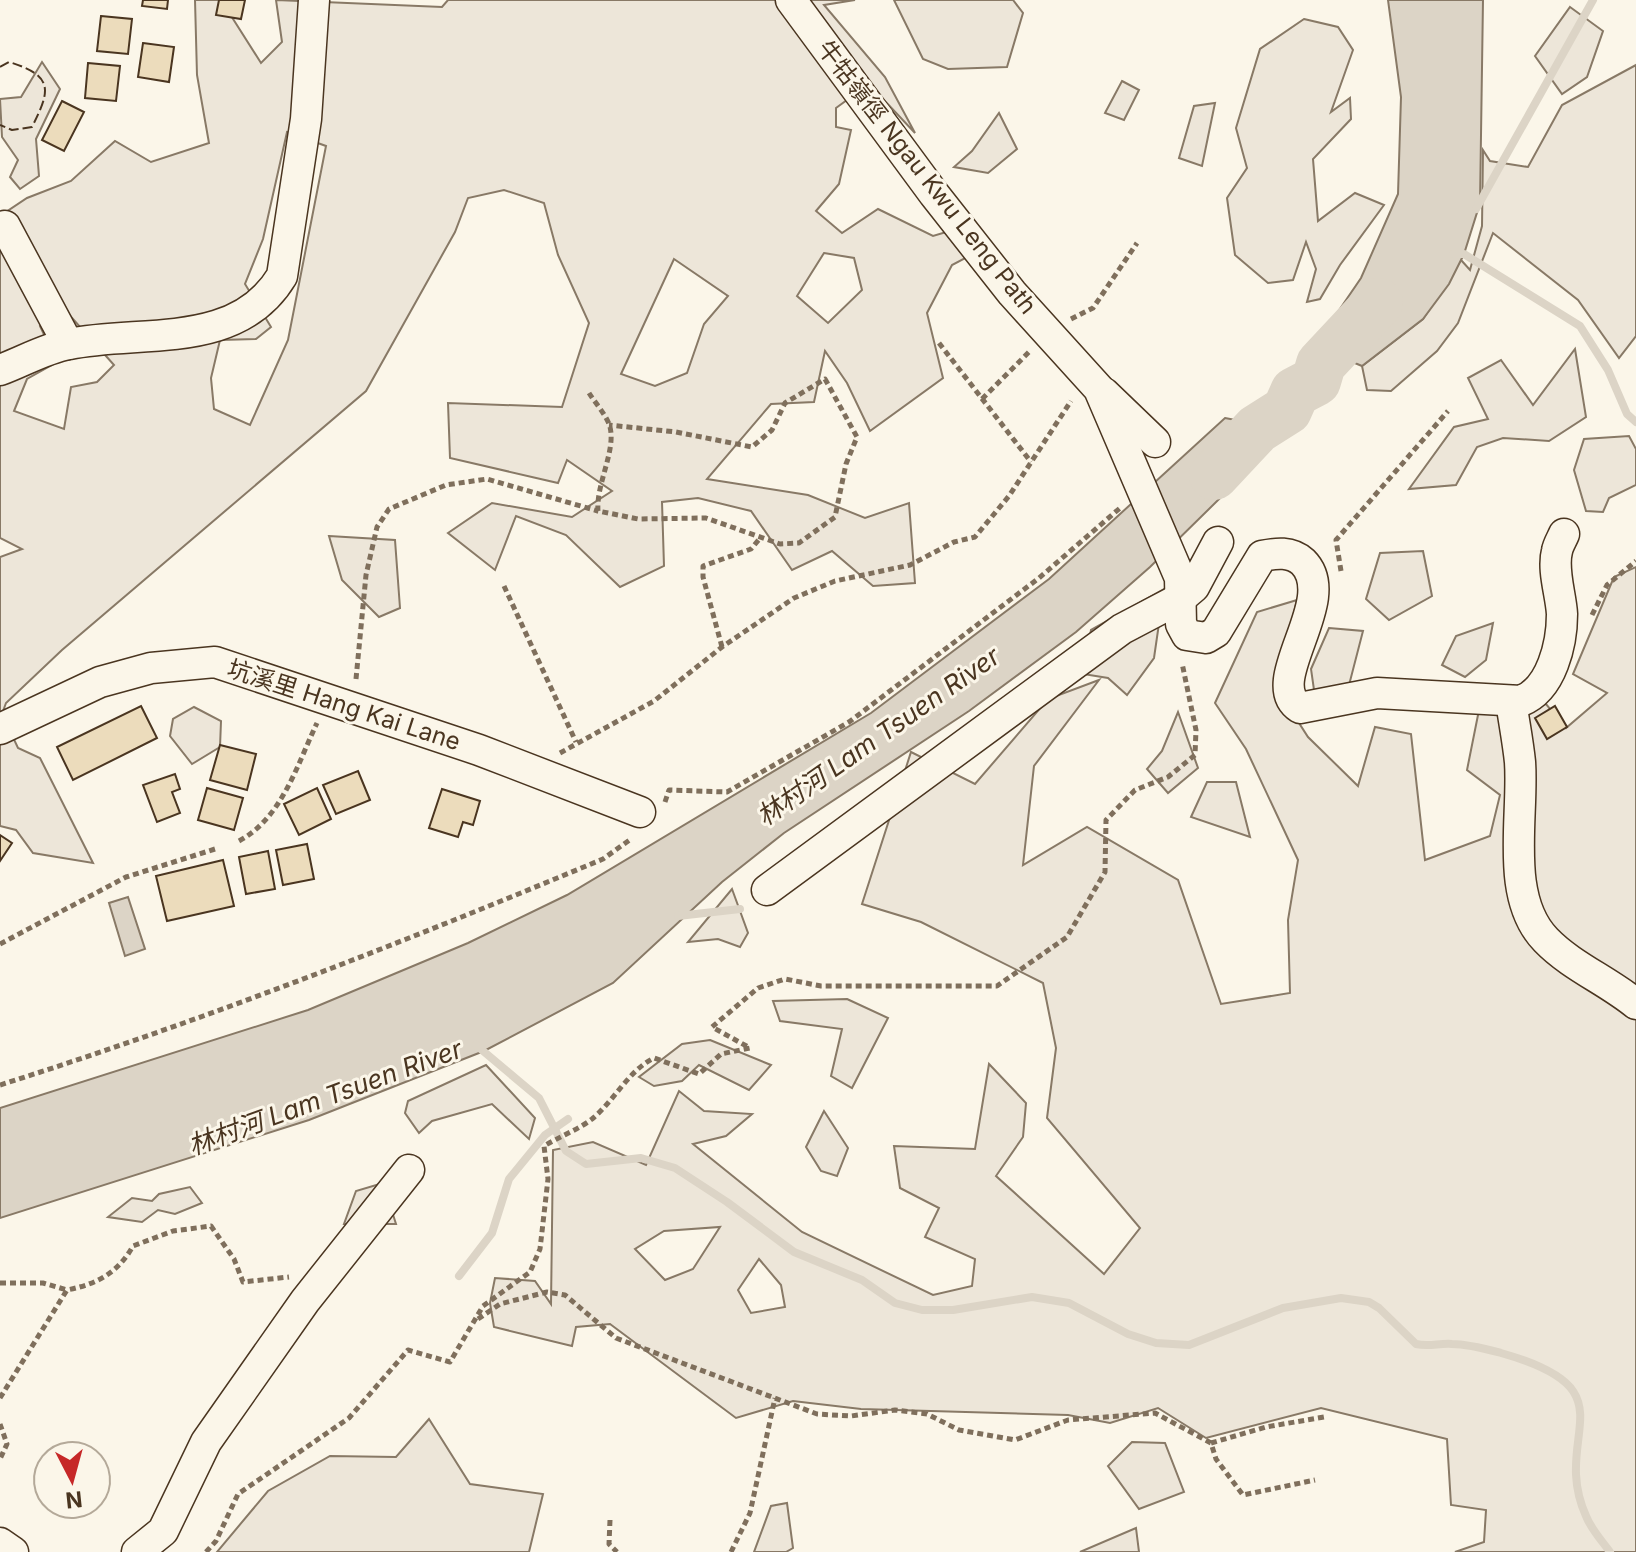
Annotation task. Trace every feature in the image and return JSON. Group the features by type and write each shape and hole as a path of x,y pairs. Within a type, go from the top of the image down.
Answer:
{"street":[{"path":"0,370 68,344 183,336 208,329 271,293 282,276 306,119 314,0"},
{"name":"牛牯嶺徑 Ngau Kwu Leng Path","path":"791,0 953,219 1099,394 1182,586 1181,624 1187,635"},
{"path":"5,226 68,344"},
{"path":"1099,394 1155,442"},
{"path":"1187,635 1206,638 1216,632 1262,556 1276,553 1300,559 1310,575 1313,596 1295,653 1289,686 1290,695 1300,708 1377,693 1511,701 1529,698 1546,677 1557,654 1562,616 1556,554 1564,534"},
{"path":"767,890 1122,629 1181,598 1194,587 1218,542"},
{"name":"坑溪里 Hang Kai Lane","path":"0,729 100,682 151,668 197,662 233,666 264,680 533,771 638,823"},
{"path":"1511,701 1520,761 1518,870 1529,916 1544,938 1560,953 1636,1004"},
{"path":"137,1552 163,1531 206,1442 328,1272 409,1170"},
{"path":"0,1543 13,1552"}],"path":[{"path":"939,343 1031,462"},
{"path":"239,841 257,831 276,807 340,705 377,527 389,509 446,485 487,479 598,511 638,519 706,518 780,544 799,543 835,517 846,464 857,437 825,379 785,403 772,430 752,447 676,432 609,425"},
{"path":"589,393 609,425 612,442 597,495 598,511"},
{"path":"533,771 576,742 616,724 654,701 722,647 794,598 821,586 910,565 954,542 975,537 1050,436 1060,415 1099,394"},
{"path":"1313,596 1336,594 1342,569 1336,540 1448,411"},
{"path":"0,1085 137,1041 348,965 603,859 638,823 658,819 669,790 727,792 849,722 1039,578 1129,500"},
{"path":"722,647 703,577 703,566 751,549 761,537"},
{"path":"504,586 576,742"},
{"path":"206,1552 216,1541 238,1494 349,1418 408,1350 450,1362 483,1306 530,1272 540,1249 548,1179 544,1146 589,1121 640,1065 654,1058 699,1074 721,1054 750,1048 712,1027 758,988 785,979 821,986 997,986 1067,937 1105,872 1106,820 1135,790 1168,777 1195,755 1196,730 1182,660 1187,635"},
{"path":"0,944 126,877 215,849"},
{"path":"0,1283 43,1283 67,1290 106,1278 125,1260 133,1246 173,1231 211,1226 234,1259 243,1282 328,1272"},
{"path":"0,1398 67,1290"},
{"path":"476,1320 500,1304 547,1292 565,1295 616,1338 817,1414 851,1416 895,1410 927,1414 959,1430 1015,1440 1068,1420 1155,1413 1211,1443 1266,1427 1324,1417"},
{"path":"731,1552 750,1513 775,1398"},
{"path":"0,1424 7,1444 0,1459"},
{"path":"1211,1443 1216,1459 1243,1495 1315,1480"},
{"path":"610,1520 609,1544 617,1552"}],"shaded area":[{"path":"195,0 221,0 261,63 282,42 276,0 442,7 448,0 855,0 824,5 885,77 915,133 869,84 836,108 836,127 851,130 839,184 816,211 842,233 878,209 933,236 970,225 990,245 952,265 927,313 943,378 870,431 847,383 825,351 814,402 771,404 707,479 808,495 865,518 909,503 915,583 873,586 832,551 792,570 751,511 698,498 662,502 664,566 620,587 566,535 516,516 495,570 448,533 492,503 572,517 612,491 567,460 558,483 450,458 448,403 562,407 589,323 558,255 544,203 504,190 468,198 455,232 366,391 62,650 6,703 2,714 18,748 40,758 93,863 33,853 16,830 0,826 0,557 22,549 0,538 0,216 27,198 71,181 115,141 151,162 209,143 197,75","holes":["287,132 326,146 288,340 250,425 214,409 211,378 220,340 256,339 271,327 245,284 263,239","824,253 854,258 862,290 828,323 797,296","674,259 728,296 704,324 687,373 655,386 621,374","64,309 114,365 97,382 71,387 64,429 14,411 27,379 57,362 40,326"]},
{"path":"894,0 1013,0 1023,13 1007,67 948,69 923,59"},
{"path":"1570,7 1603,31 1587,77 1562,94 1535,56"},
{"path":"1304,19 1338,27 1353,50 1331,112 1350,98 1351,119 1313,159 1318,221 1355,193 1384,205 1340,265 1320,299 1307,302 1316,269 1306,242 1293,280 1268,283 1235,255 1227,198 1247,168 1236,128 1260,49"},
{"path":"42,62 60,89 36,139 39,176 20,189 10,177 18,160 2,137 0,99 21,97"},
{"path":"1636,65 1636,336 1619,358 1578,300 1493,233 1458,323 1437,351 1391,391 1367,390 1362,366 1423,319 1461,260 1470,270 1482,226 1483,150 1490,161 1528,167 1562,105"},
{"path":"1122,81 1139,90 1124,120 1105,113"},
{"path":"1215,103 1202,166 1179,158 1194,106"},
{"path":"999,113 1017,149 988,173 954,167 972,151"},
{"path":"1575,349 1586,417 1549,441 1503,438 1477,447 1456,485 1409,489 1454,427 1488,419 1468,378 1501,360 1533,405"},
{"path":"1629,436 1636,449 1636,485 1609,498 1603,512 1586,511 1574,470 1584,439"},
{"path":"329,536 395,540 400,608 379,617 342,580"},
{"path":"1423,551 1432,596 1389,620 1366,599 1380,553"},
{"path":"1636,567 1636,1552 1455,1552 1484,1542 1486,1510 1451,1505 1447,1439 1321,1408 1206,1438 1158,1408 1110,1423 1068,1415 861,1409 793,1401 736,1418 610,1324 576,1327 572,1346 494,1327 490,1303 495,1278 535,1281 551,1304 553,1150 593,1142 646,1165 679,1091 704,1111 752,1114 726,1136 693,1144 802,1232 933,1295 972,1286 975,1259 925,1237 939,1208 900,1188 894,1146 975,1149 989,1064 1026,1103 1023,1137 996,1176 1104,1274 1140,1228 1047,1118 1056,1048 1043,983 921,922 862,904 911,752 975,784 1048,699 1099,680 1034,766 1023,865 1087,827 1178,880 1221,1004 1290,993 1288,920 1298,860 1246,749 1215,703 1257,612 1297,600 1276,687 1308,737 1358,786 1375,727 1411,734 1425,860 1490,836 1500,795 1467,770 1479,710 1546,704 1566,728 1607,693 1573,674 1614,577","holes":["720,1227 693,1269 665,1280 635,1249 664,1231","759,1259 781,1285 785,1307 751,1313 738,1290"]},
{"path":"1164,589 1154,658 1127,695 1108,678 1083,674 1091,630"},
{"path":"1493,623 1486,660 1465,677 1442,665 1456,636"},
{"path":"1329,628 1363,631 1348,689 1318,718 1311,669"},
{"path":"194,707 221,721 220,747 192,764 170,736 173,719"},
{"path":"1178,712 1198,768 1168,793 1147,769 1162,751"},
{"path":"1207,782 1236,782 1250,837 1191,817"},
{"path":"732,889 748,933 740,947 718,939 688,942"},
{"path":"847,999 888,1018 852,1088 831,1076 842,1029 780,1021 773,1001"},
{"path":"710,1040 771,1065 749,1090 699,1065 682,1081 654,1086 639,1077 682,1044"},
{"path":"486,1065 535,1118 529,1139 492,1104 432,1121 419,1133 405,1113 408,1101"},
{"path":"824,1111 848,1148 837,1176 821,1171 806,1147"},
{"path":"383,1183 396,1224 344,1224 356,1191"},
{"path":"190,1187 202,1203 175,1214 158,1210 142,1222 108,1217 132,1198 152,1201 159,1194"},
{"path":"429,1419 470,1484 543,1494 529,1552 217,1552 268,1491 330,1456 396,1457"},
{"path":"1132,1442 1165,1443 1184,1492 1139,1509 1108,1466"},
{"path":"787,1503 793,1548 786,1552 754,1552 771,1506"},
{"path":"1136,1528 1139,1552 1080,1552"}],"water":[{"path":"1388,0 1483,0 1480,203 1464,254 1449,284 1423,319 1362,366 1331,353 1331,322 1361,278 1398,194 1401,97"},
{"path":"1225,418 1262,425 1270,449 1150,567 1076,632 969,711 784,833 722,882 613,983 484,1051 309,1120 0,1218 0,1108 308,1010 468,943 567,895 871,713 1049,579"},
{"path":"128,897 145,949 125,956 109,903"}],"building":[{"path":"143,0 168,0 167,9 142,6"},
{"path":"219,0 245,0 241,19 216,15"},
{"path":"101,16 132,19 128,54 97,51"},
{"path":"143,43 174,47 169,82 138,77"},
{"path":"88,63 120,66 116,101 85,98"},
{"path":"62,101 84,112 64,151 42,140"},
{"path":"141,706 157,738 73,780 57,747"},
{"path":"1555,706 1567,727 1547,739 1535,718"},
{"path":"220,745 256,754 247,790 210,780"},
{"path":"358,771 370,800 336,814 323,785"},
{"path":"175,774 180,789 172,792 180,813 157,822 143,785"},
{"path":"207,788 243,798 234,830 198,820"},
{"path":"317,788 331,819 299,835 284,804"},
{"path":"442,789 480,801 473,825 463,822 458,837 429,828"},
{"path":"0,835 12,843 0,861"},
{"path":"307,844 314,879 283,885 276,850"},
{"path":"268,851 275,889 246,894 239,857"},
{"path":"223,860 234,906 167,921 156,876"}],"waterway":[{"path":"1476,209 1593,0"},
{"path":"1453,254 1464,254 1580,326 1608,370 1627,414 1636,422"},
{"name":"林村河 Lam Tsuen River","path":"1214,475 1257,429 1287,410 1295,392 1316,381 1321,364 1378,303"},
{"path":"678,916 740,909"},
{"path":"476,1045 539,1098 566,1151 586,1164 641,1158 675,1168 794,1252 862,1280 895,1303 922,1310 953,1310 1032,1297 1069,1303 1128,1334 1156,1343 1189,1345 1283,1308 1341,1298 1369,1302 1379,1308 1416,1344 1471,1346 1542,1368 1566,1383 1577,1400 1580,1418 1577,1487 1588,1521 1610,1552"},
{"path":"459,1276 492,1233 509,1179 545,1135 568,1119"}],"fence":[{"path":"0,67 9,62 35,73 41,79 45,94 32,127 12,130 0,125"}]}
